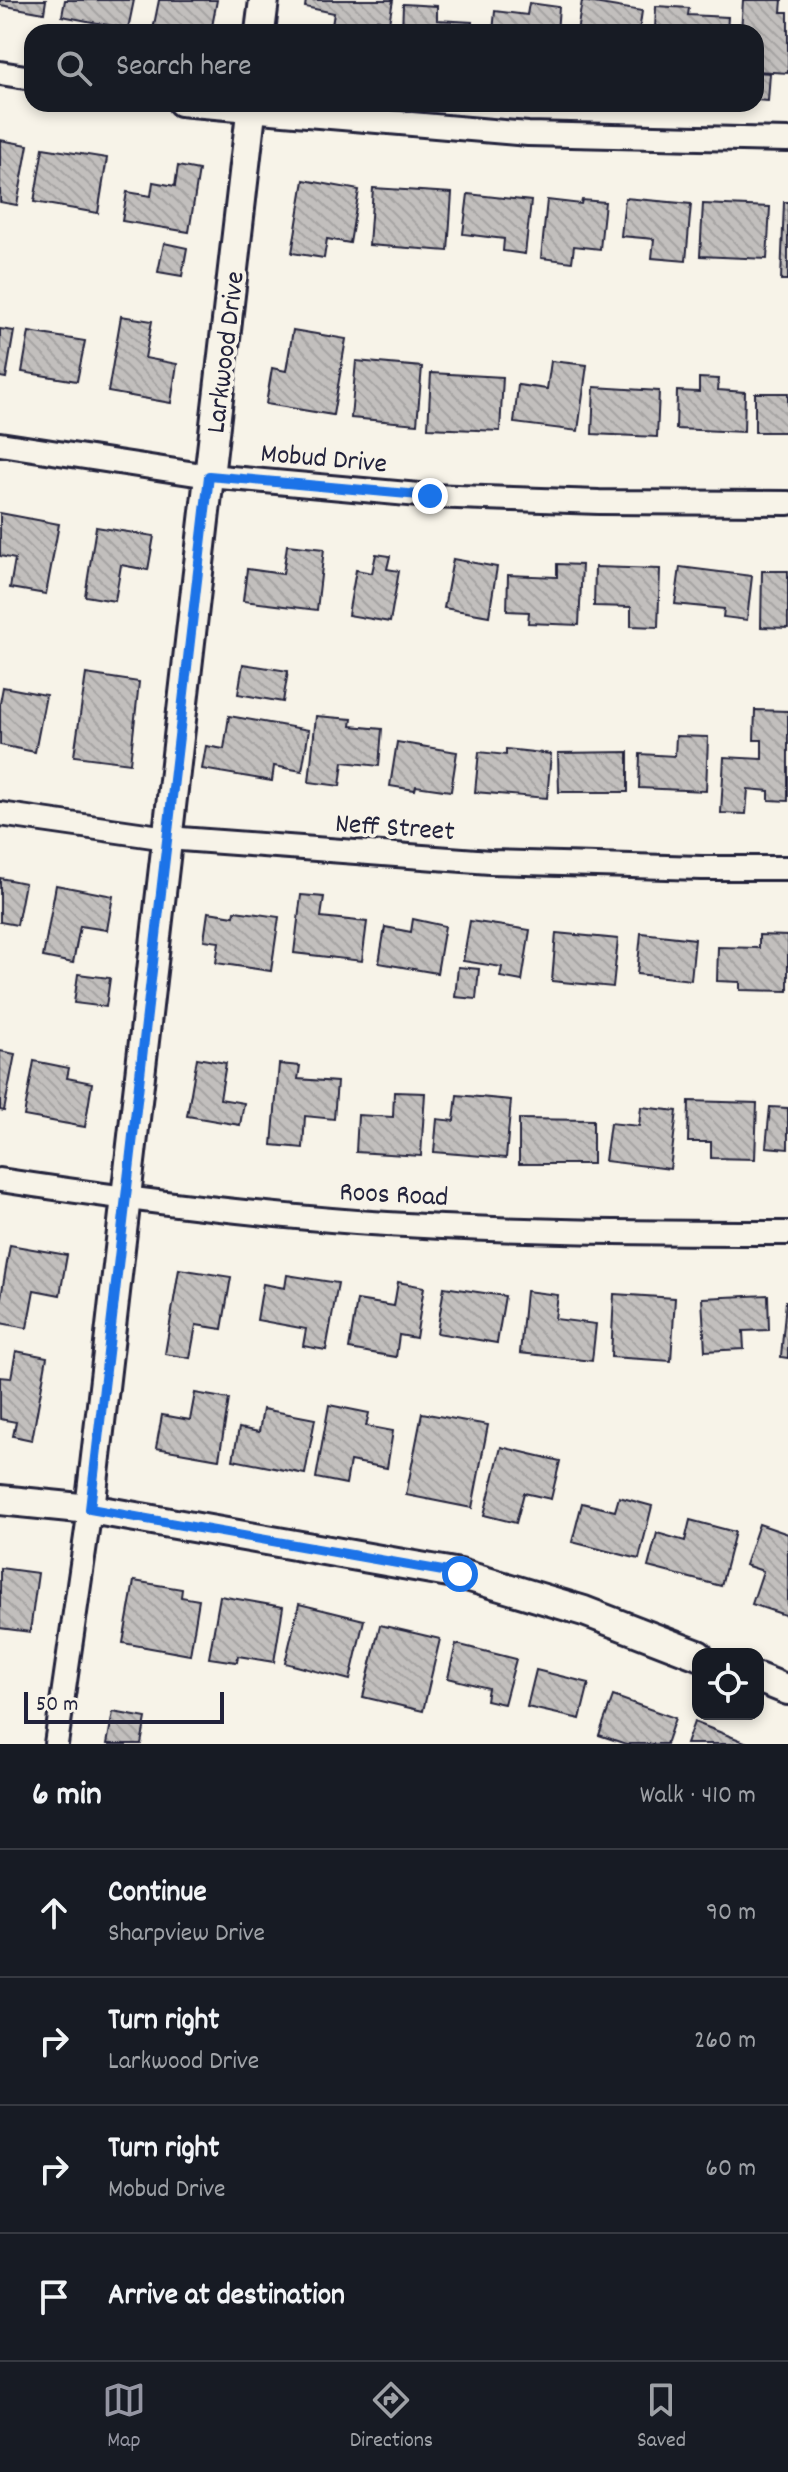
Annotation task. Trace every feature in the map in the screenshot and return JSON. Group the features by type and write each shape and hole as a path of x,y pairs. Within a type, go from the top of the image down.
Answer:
{"street":[{"path":"261,24 264,0"},
{"path":"0,73 24,77"},
{"name":"Larkwood Drive","path":"56,1744 90,1509 250,112"},
{"path":"310,112 528,134 788,140"},
{"name":"Mobud Drive","path":"0,444 209,476 430,496 599,502 788,503"},
{"name":"Neff Street","path":"0,814 167,838 490,862 788,868"},
{"name":"Roos Road","path":"0,1180 126,1199 373,1222 578,1230 788,1233"},
{"path":"0,1500 90,1509 460,1574 584,1611 692,1653"},
{"path":"764,1680 788,1690"}],"building":[{"path":"0,0 46,0 44,13 0,5"},
{"path":"65,0 134,0 129,24 103,24 62,16"},
{"path":"159,0 217,0 212,24 154,24"},
{"path":"306,0 393,0 389,23 377,20 376,24 332,24 334,13 305,7"},
{"path":"743,0 782,0 781,12 788,12 788,73 764,72 764,24 742,24"},
{"path":"582,1 642,11 640,24 578,24"},
{"path":"529,3 559,7 558,24 494,24 495,11 527,15"},
{"path":"403,4 437,6 437,20 472,22 472,24 402,24"},
{"path":"656,6 689,8 688,15 728,17 728,24 655,24"},
{"path":"764,73 770,73 768,101 764,101"},
{"path":"0,140 28,145 17,205 0,202"},
{"path":"43,148 107,158 98,213 34,202"},
{"path":"178,166 199,170 189,232 122,221 127,192 151,196 153,182 175,186"},
{"path":"304,180 359,190 350,243 327,239 324,258 292,253"},
{"path":"373,188 452,193 448,251 369,245"},
{"path":"468,194 531,201 525,254 503,251 504,239 463,234"},
{"path":"625,198 691,204 686,261 652,258 654,239 621,236"},
{"path":"547,200 581,204 582,200 605,202 600,249 574,246 572,262 541,258"},
{"path":"784,202 788,202 788,280 781,280"},
{"path":"703,204 770,207 767,259 700,256"},
{"path":"164,243 187,248 182,276 158,272"},
{"path":"121,316 152,321 145,358 177,364 171,403 108,392"},
{"path":"0,329 14,331 6,378 0,377"},
{"path":"293,330 346,339 333,415 266,404 272,368 286,371"},
{"path":"29,332 85,341 77,381 22,372"},
{"path":"356,361 422,367 417,424 351,418"},
{"path":"551,361 587,365 578,431 514,423 518,385 547,389"},
{"path":"431,373 503,377 500,431 428,428"},
{"path":"699,378 719,379 718,390 745,392 744,432 676,429 677,391 699,392"},
{"path":"594,387 659,391 657,437 592,434"},
{"path":"755,393 788,393 788,432 755,432"},
{"path":"0,513 59,524 46,594 10,588 15,559 0,556"},
{"path":"96,527 154,536 148,570 121,565 115,601 85,596"},
{"path":"287,545 324,549 317,610 243,601 247,569 283,574"},
{"path":"376,554 390,556 387,569 399,571 390,622 348,615 356,570 372,573"},
{"path":"453,559 497,567 489,616 444,608"},
{"path":"557,564 582,565 579,625 528,623 529,612 507,611 508,575 557,577"},
{"path":"595,567 660,569 658,627 631,626 631,607 594,606"},
{"path":"680,567 752,576 747,620 723,617 724,609 675,604"},
{"path":"762,571 788,571 788,628 761,627"},
{"path":"243,664 288,671 283,702 238,694"},
{"path":"86,674 139,682 130,763 74,756"},
{"path":"3,687 46,695 35,752 0,745"},
{"path":"755,710 788,711 788,801 769,800 769,791 748,789 746,814 721,813 724,757 762,759 762,740 754,740"},
{"path":"229,716 309,730 302,771 274,766 272,781 202,769 206,746 224,749"},
{"path":"316,716 352,719 351,726 382,729 379,766 343,762 340,786 309,782"},
{"path":"676,736 708,737 706,791 639,788 640,754 675,756"},
{"path":"397,742 457,752 451,791 390,786"},
{"path":"506,749 551,754 547,798 475,792 479,752 506,755"},
{"path":"628,752 628,792 559,792 558,753"},
{"path":"0,878 25,883 17,925 0,922"},
{"path":"56,885 113,896 107,930 80,926 73,963 43,957"},
{"path":"301,895 324,897 321,917 367,922 362,961 294,953"},
{"path":"235,911 279,917 271,971 216,963 219,942 204,940 208,912 234,916"},
{"path":"413,919 445,926 437,973 379,963 385,927 411,932"},
{"path":"470,921 530,930 522,981 500,977 502,967 463,961"},
{"path":"556,933 618,939 613,987 552,981"},
{"path":"641,933 695,939 691,980 637,974"},
{"path":"759,935 788,936 788,991 740,990 740,982 717,981 718,947 759,948"},
{"path":"458,967 479,969 476,999 455,997"},
{"path":"78,974 110,978 106,1007 74,1003"},
{"path":"0,1051 15,1054 4,1111 0,1110"},
{"path":"197,1058 226,1063 220,1099 244,1103 240,1125 187,1116"},
{"path":"34,1061 69,1068 67,1078 92,1083 85,1127 24,1116"},
{"path":"279,1064 300,1066 298,1079 337,1082 334,1119 305,1116 303,1148 272,1145"},
{"path":"394,1092 425,1093 421,1156 356,1152 358,1115 393,1117"},
{"path":"457,1095 511,1100 506,1158 434,1152 437,1119 454,1121"},
{"path":"689,1101 757,1103 755,1159 711,1158 711,1142 688,1142"},
{"path":"641,1107 677,1111 670,1169 605,1161 610,1123 639,1126"},
{"path":"770,1107 788,1108 788,1149 766,1147"},
{"path":"519,1119 593,1120 593,1164 519,1164"},
{"path":"10,1245 67,1255 60,1295 34,1290 27,1328 0,1323 0,1303"},
{"path":"179,1269 231,1277 222,1329 196,1325 190,1358 165,1354"},
{"path":"287,1275 338,1283 326,1350 303,1346 306,1329 257,1320 263,1284 285,1288"},
{"path":"398,1282 424,1287 416,1338 399,1335 396,1357 349,1349 357,1300 394,1306"},
{"path":"444,1287 505,1296 497,1343 437,1333"},
{"path":"526,1291 558,1295 555,1319 596,1324 592,1361 520,1353"},
{"path":"614,1294 675,1298 671,1361 611,1357"},
{"path":"768,1295 769,1330 743,1331 744,1349 705,1351 702,1298"},
{"path":"788,1301 788,1358 781,1357"},
{"path":"16,1351 47,1357 32,1440 13,1436 16,1422 0,1419 0,1377 11,1378"},
{"path":"195,1393 229,1399 219,1459 156,1448 162,1415 190,1420"},
{"path":"329,1405 369,1413 366,1426 393,1431 387,1468 350,1461 346,1484 316,1478"},
{"path":"263,1409 315,1419 305,1474 233,1460 239,1428 259,1432"},
{"path":"422,1413 488,1425 472,1508 406,1495"},
{"path":"501,1447 560,1461 551,1499 524,1493 516,1523 484,1515"},
{"path":"619,1497 652,1506 639,1559 572,1542 582,1503 615,1511"},
{"path":"690,1520 735,1532 721,1586 648,1567 657,1533 685,1541"},
{"path":"759,1524 788,1534 788,1616 752,1604 763,1571 745,1565"},
{"path":"0,1568 38,1573 30,1632 0,1628"},
{"path":"134,1581 182,1589 181,1597 199,1600 190,1655 123,1643"},
{"path":"220,1596 283,1607 274,1662 238,1656 237,1662 209,1658"},
{"path":"299,1604 364,1620 350,1680 285,1663"},
{"path":"380,1625 440,1639 423,1711 363,1697"},
{"path":"456,1644 516,1659 504,1704 486,1700 488,1688 448,1678"},
{"path":"536,1670 589,1683 580,1719 527,1707"},
{"path":"613,1696 675,1718 666,1744 626,1744 599,1735"},
{"path":"113,1712 146,1718 141,1744 107,1744"},
{"path":"694,1722 750,1744 686,1744"}],"route":[{"path":"430,496 209,476 90,1509 460,1574"}]}
